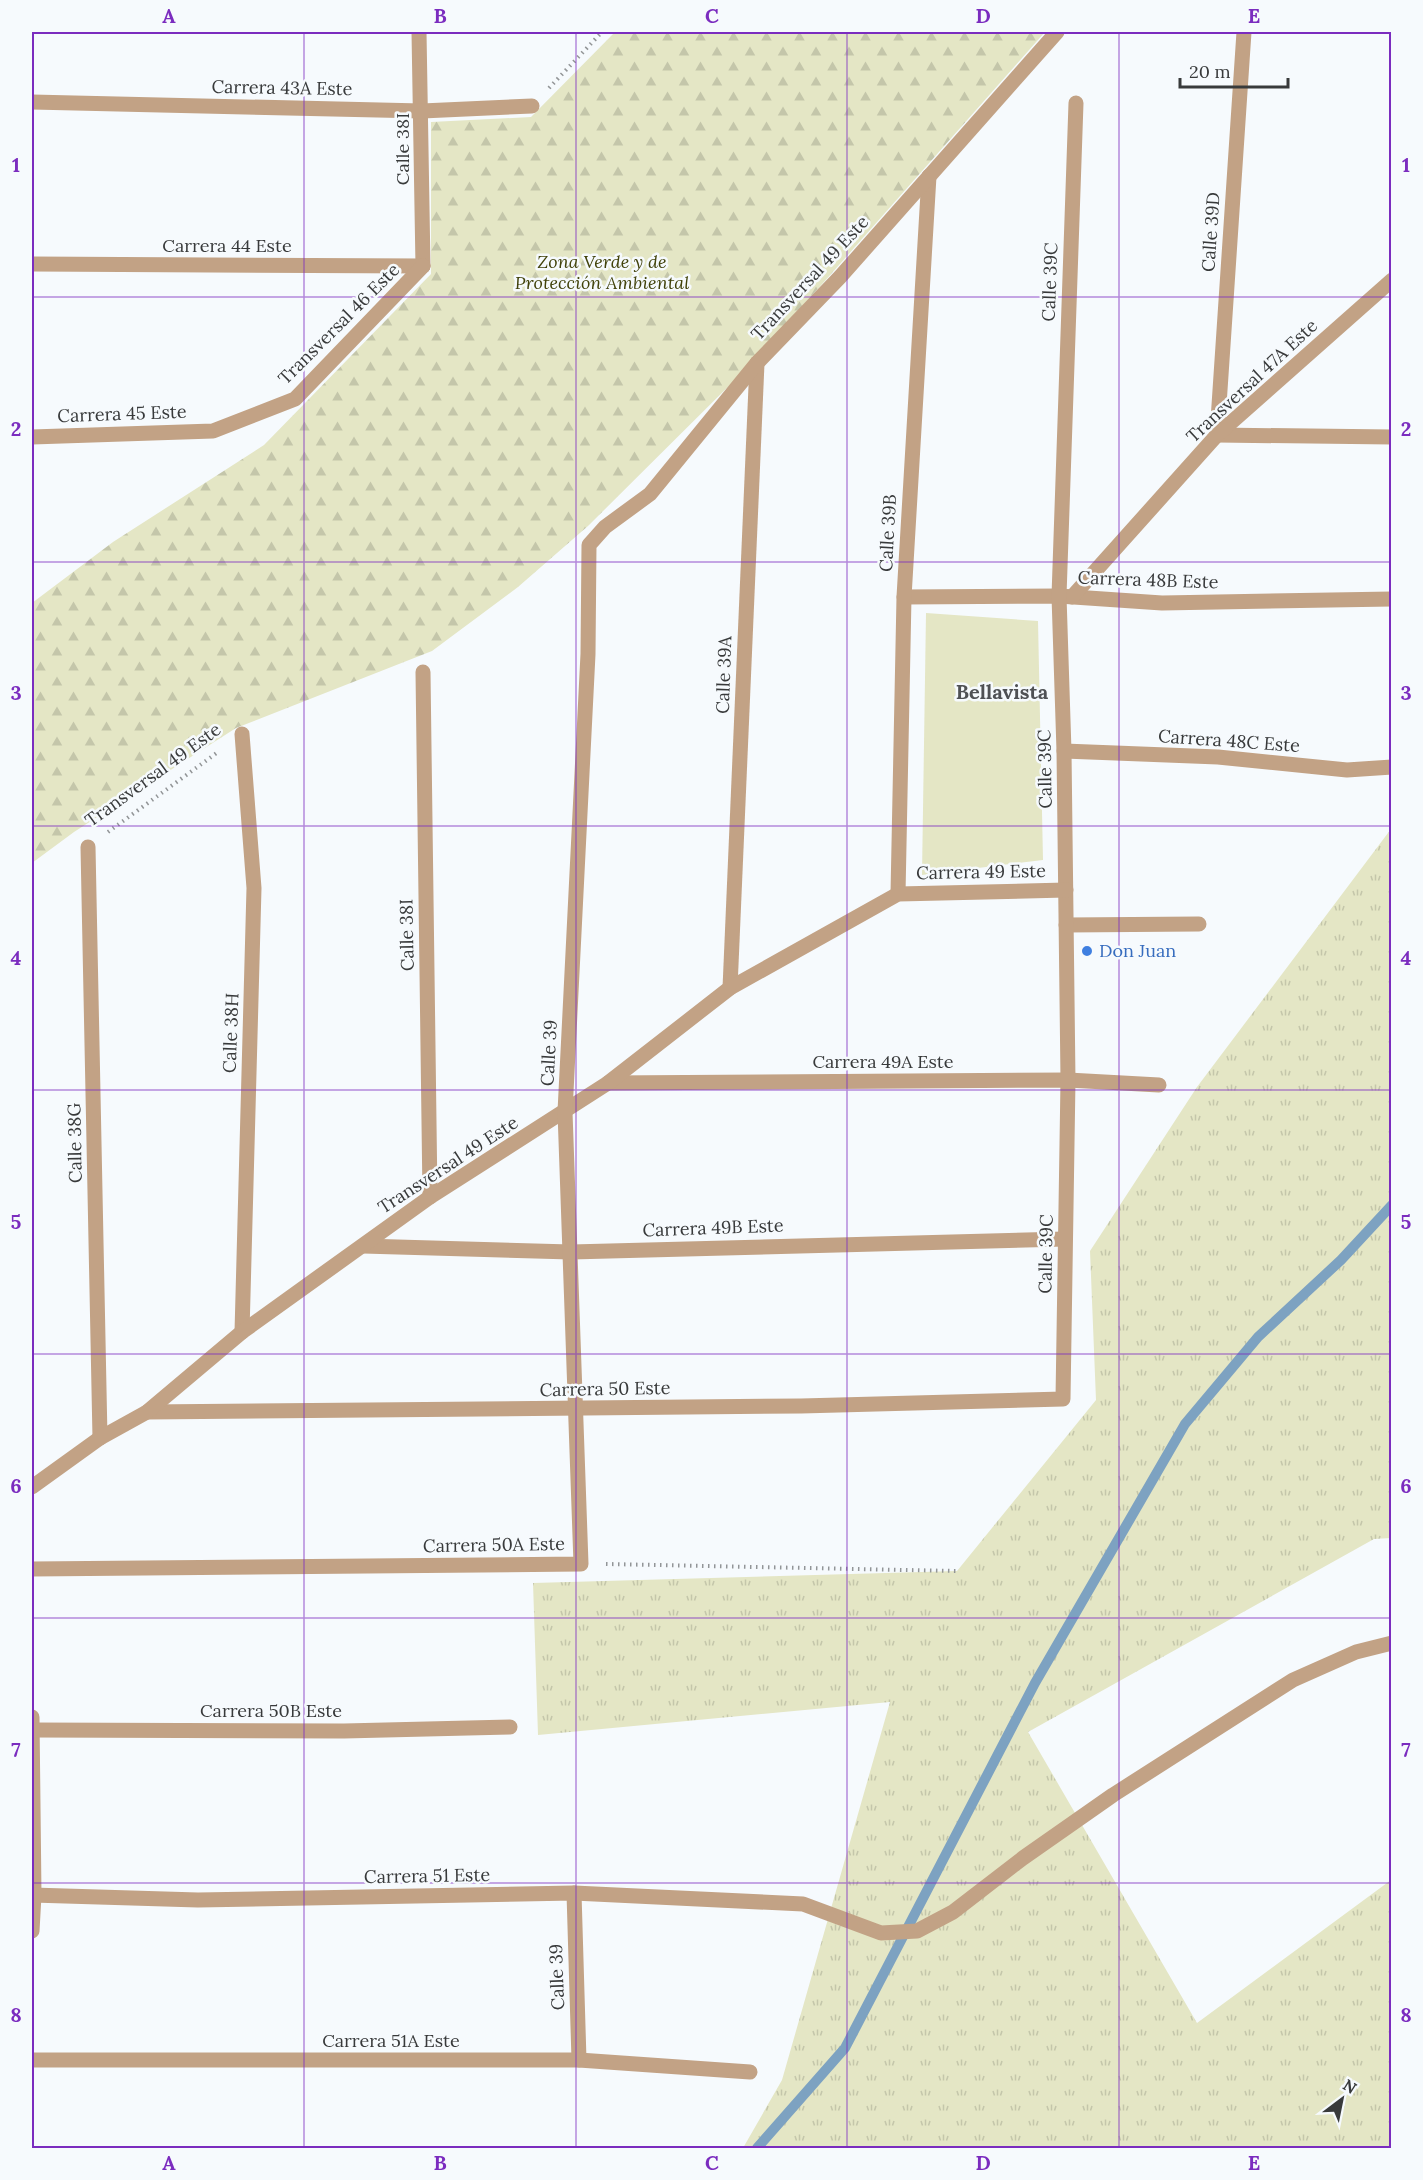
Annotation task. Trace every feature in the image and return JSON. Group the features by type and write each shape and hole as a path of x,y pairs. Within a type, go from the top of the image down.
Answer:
{"street":[{"name":"Calle 38I","path":"419,32 423,266"},
{"name":"Transversal 49 Este","path":"588,545 605,527 650,494 757,363 840,276 1057,32"},
{"name":"Calle 39D","path":"1217,435 1244,32"},
{"name":"Carrera 43A Este","path":"32,102 422,111 532,106"},
{"name":"Calle 39C","path":"1064,1399 1068,1080 1064,751 1076,103"},
{"name":"Calle 39B","path":"898,894 904,597 929,176"},
{"name":"Carrera 44 Este","path":"32,264 423,266"},
{"name":"Transversal 46 Este","path":"213,431 295,399 423,266"},
{"name":"Transversal 47A Este","path":"1066,597 1217,435 1392,280"},
{"name":"Calle 39A","path":"730,988 757,363"},
{"name":"Carrera 45 Este","path":"32,437 213,431"},
{"path":"1217,435 1392,437"},
{"name":"Calle 39","path":"581,1564 572,1252 565,1112 588,654 588,545"},
{"name":"Carrera 48B Este","path":"904,597 1066,597 1162,603 1392,599"},
{"name":"Calle 38I","path":"423,672 430,1197"},
{"name":"Calle 38H","path":"242,734 254,888 242,1332"},
{"name":"Carrera 48C Este","path":"1064,751 1218,757 1347,770 1392,767"},
{"name":"Calle 38G","path":"88,847 100,1438"},
{"name":"Carrera 49 Este","path":"898,894 1066,890"},
{"name":"Transversal 49 Este","path":"32,1487 100,1438 147,1412 242,1332 430,1197 608,1083 730,988 898,894"},
{"path":"1066,925 1199,924"},
{"name":"Carrera 49A Este","path":"608,1083 1068,1080 1159,1085"},
{"name":"Carrera 49B Este","path":"363,1246 572,1252 1065,1239"},
{"name":"Carrera 50 Este","path":"147,1412 879,1405 1064,1399"},
{"name":"Carrera 50A Este","path":"32,1569 581,1564"},
{"name":"Carrera 51 Este","path":"33,1895 198,1900 574,1893 803,1904 881,1933 917,1930 953,1912 1023,1858 1113,1795 1293,1680 1356,1652 1392,1643"},
{"path":"32,1726 32,1931"},
{"name":"Carrera 50B Este","path":"32,1726 344,1731 510,1727"},
{"name":"Calle 39","path":"574,1893 579,2060"},
{"name":"Carrera 51A Este","path":"32,2060 579,2060 750,2072"}],"path":[{"path":"532,106 602,32"},
{"name":"Transversal 49 Este","path":"88,847 242,734"},
{"name":"Carrera 50A Este","path":"581,1564 957,1571"}],"green space":[{"name":"Zona Verde y de Protección Ambiental","path":"615,32 1045,32 755,360 588,526 518,587 432,651 236,728 74,832 32,863 32,603 113,542 264,445 431,274 431,122 531,117"},
{"path":"926,613 1038,621 1043,860 922,875"},
{"path":"1391,829 1391,1538 1374,1539 1028,1732 1197,2023 1391,1880 1391,2148 743,2148 782,2080 890,1702 538,1735 533,1583 957,1571 1096,1400 1090,1251 1197,1087"}],"waterway":[{"path":"757,2148 845,2048 1035,1683 1185,1424 1258,1337 1341,1260 1392,1205"}],"place":[{"name":"Don Juan","path":"1087,951"}],"district":[{"name":"Bellavista","path":"1002,692"}]}
